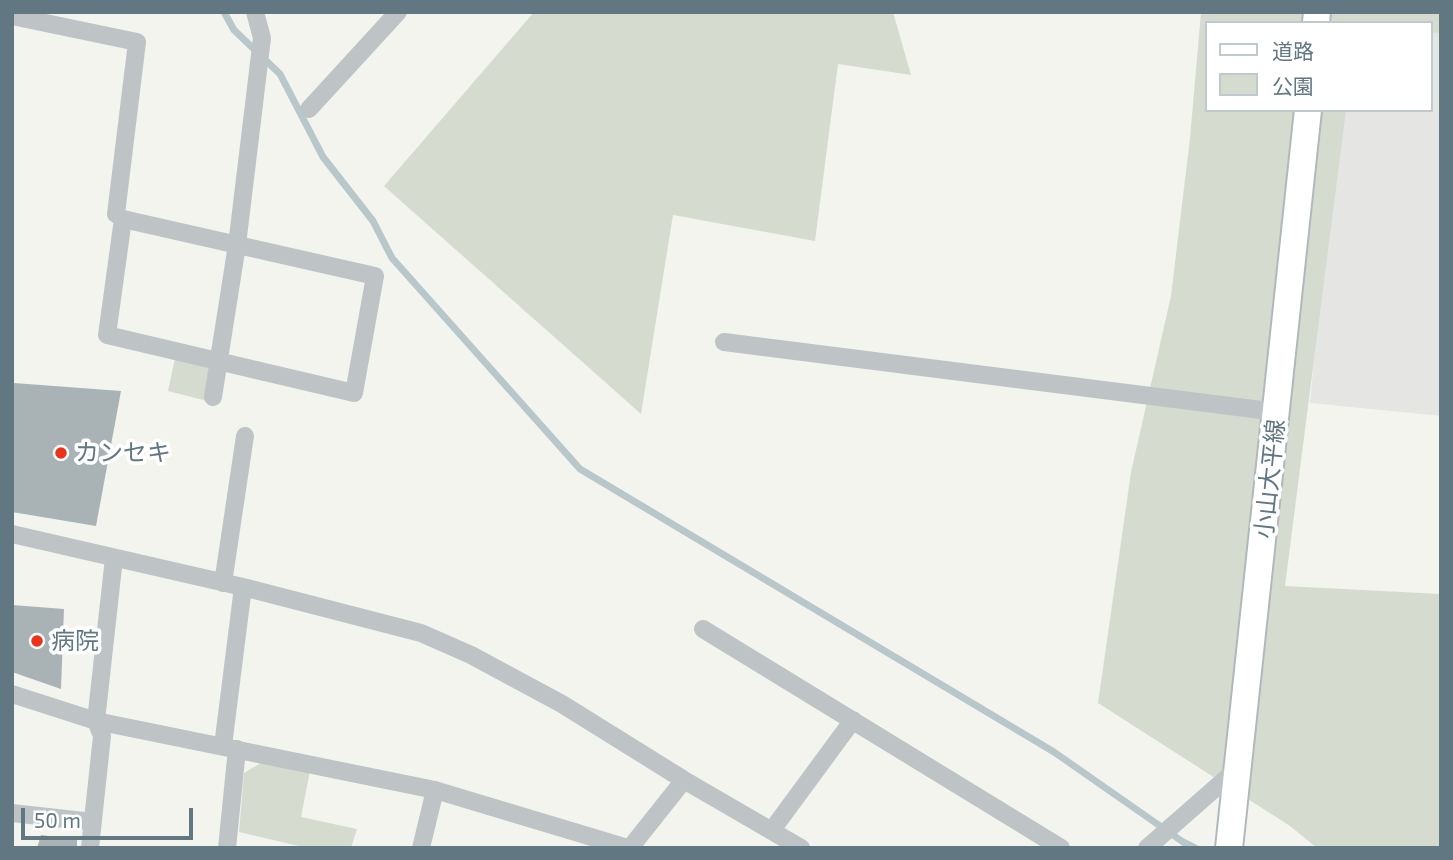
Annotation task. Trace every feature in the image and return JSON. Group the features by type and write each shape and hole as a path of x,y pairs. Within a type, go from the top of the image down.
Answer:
{"main road":[{"name":"小山大平線","path":"1230,848 1308,112"}],"street":[{"path":"213,397 237,245 262,38 255,12"},
{"path":"309,109 398,12"},
{"path":"12,16 137,42 116,214 123,219 375,276 354,393 107,335 123,219"},
{"path":"724,342 1277,412"},
{"path":"223,583 245,436"},
{"path":"12,534 243,587 421,633 471,654 562,704 684,780 801,848"},
{"path":"90,848 102,736 96,721 114,558"},
{"path":"227,848 230,747 243,587"},
{"path":"703,629 1061,848"},
{"path":"12,694 96,721 435,790 629,848 684,780"},
{"path":"772,830 853,720"},
{"path":"1147,848 1237,769"},
{"path":"421,848 435,790"},
{"path":"12,813 93,822"}],"shaded area":[{"path":"1441,12 1441,416 1310,403 1337,112 1432,112 1432,21"}],"green space":[{"path":"534,12 893,12 911,75 838,64 815,241 673,215 641,414 384,186"},
{"path":"1201,12 1441,12 1441,33 1432,32 1432,21 1204,21 1204,112 1346,112 1285,586 1441,594 1441,848 1317,848 1290,826 1098,703 1131,472 1171,296 1190,138"},
{"path":"175,358 212,368 207,401 168,391"},
{"path":"264,761 310,771 301,817 357,829 351,848 307,848 239,832 244,773"}],"building":[{"name":"カンセキ","path":"14,383 121,391 96,526 12,512"},
{"name":"病院","path":"12,605 64,609 61,689 12,672"},
{"path":"41,835 77,840 77,848 37,848"}],"waterway":[{"path":"224,12 234,30 280,74 323,157 373,221 392,258 580,469 1054,752 1195,848"}],"place":[{"name":"カンセキ","path":"61,453"},
{"name":"病院","path":"37,641"}]}
